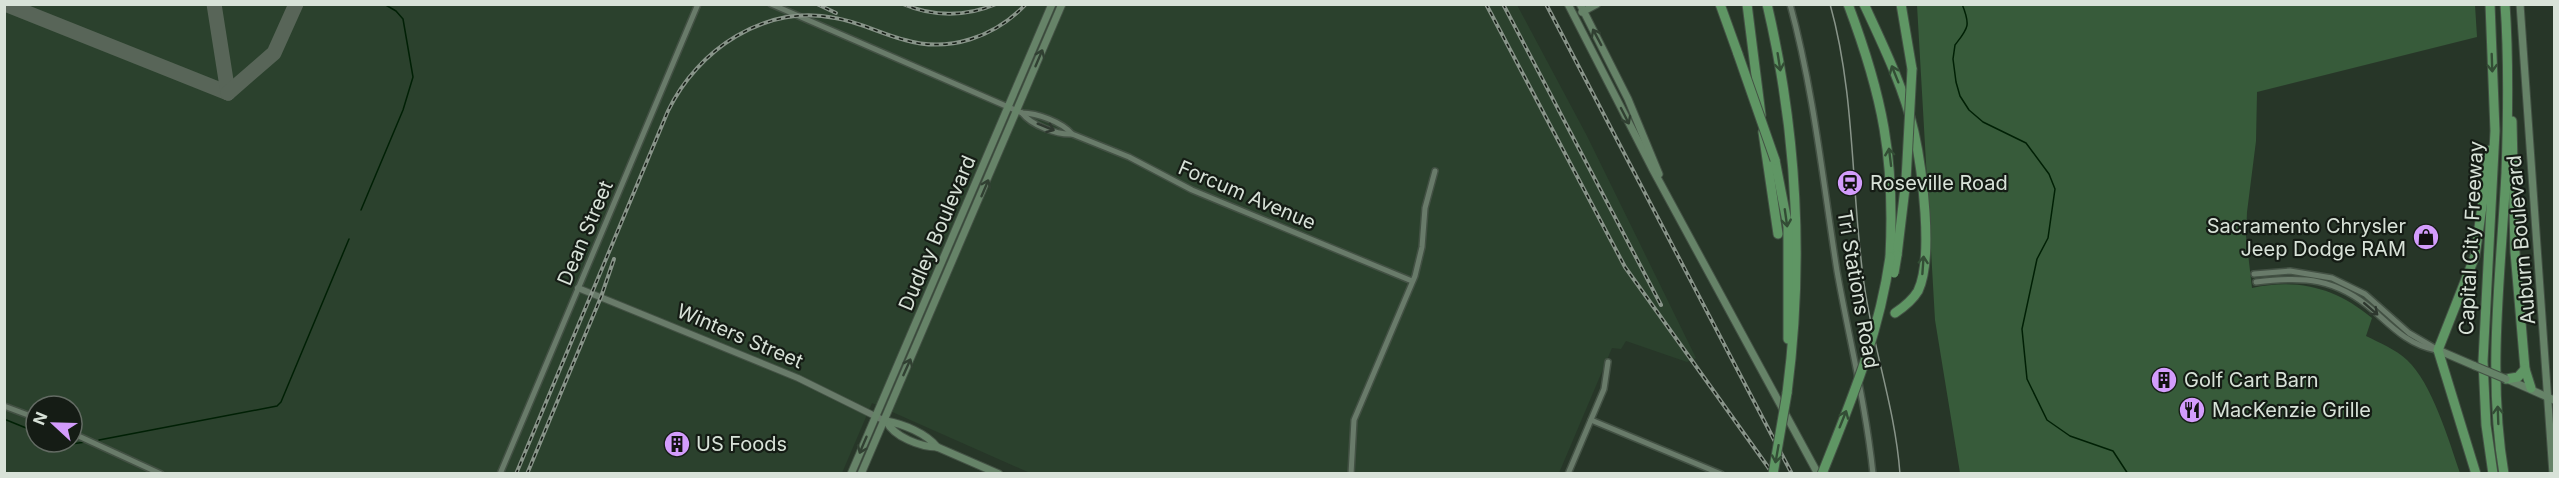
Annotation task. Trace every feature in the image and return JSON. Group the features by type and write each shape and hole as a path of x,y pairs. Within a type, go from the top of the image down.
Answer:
{"highway":[{"path":"1720,4 1773,155 1788,227 1790,266 1786,393"},
{"path":"1747,4 1778,234"},
{"path":"1767,4 1787,112 1795,187 1797,290 1786,393 1773,474"},
{"path":"1848,4 1872,72 1886,125 1891,171 1894,256"},
{"path":"1864,4 1897,77 1914,132 1924,198 1922,277 1913,298 1895,313"},
{"path":"1820,474 1870,350 1890,293 1906,180 1912,69 1901,4"},
{"name":"Capital City Freeway","path":"2490,4 2495,130 2483,361 2486,425 2493,474"},
{"name":"Capital City Freeway","path":"2505,4 2506,173 2496,325 2498,421 2505,474"},
{"path":"2506,40 2514,147 2515,252 2525,369 2531,388"},
{"path":"2476,474 2438,350 2475,255 2487,161 2495,130"},
{"path":"2506,379 2518,377 2525,369"}],"main road":[{"name":"Dudley Boulevard","path":"851,474 1052,4"},
{"name":"Dudley Boulevard","path":"861,474 1019,112 1062,4"},
{"path":"1568,4 1820,474"},
{"path":"1574,16 1582,8 1597,4"},
{"name":"Auburn Boulevard","path":"2520,4 2553,398 2553,474"},
{"path":"1582,8 1629,101 1663,184"},
{"path":"2438,350 2553,398"},
{"name":"Winters Street","path":"885,421 895,422 930,439 937,447 999,474"}],"street":[{"name":"Dean Street","path":"500,474 698,4"},
{"name":"Forcum Avenue","path":"771,4 1009,107 1019,112 1027,120 1064,135 1072,134 1129,157 1192,189 1412,281"},
{"name":"Tri Stations Road","path":"1790,4 1808,84 1846,324 1868,424 1873,474"},
{"path":"1351,474 1354,420 1412,281 1422,247 1425,208 1435,171"},
{"path":"2290,271 2332,278 2366,294 2409,333 2438,350 2425,348 2403,338 2354,295 2330,284 2313,279 2290,278 2259,281 2257,274 2290,271"},
{"name":"Winters Street","path":"578,288 795,376 885,421"},
{"path":"1568,474 1604,389 1608,362"},
{"path":"4,405 24,413"},
{"path":"1591,420 1721,474"},
{"path":"84,439 161,474"}],"shaded area":[{"path":"4,5 1517,5 1587,136 1696,358 1687,362 1626,341 1621,349 1612,348 1559,473 1030,473 872,403 842,473 5,473"},
{"path":"1917,5 2475,5 2477,37 2257,92 2256,141 2246,236 2252,288 2285,284 2316,288 2345,299 2372,318 2366,336 2398,353 2416,370 2439,413 2460,473 1960,473 1935,320"}],"waterway":[{"path":"361,210 403,110 413,77 403,19 396,11 384,4"},
{"path":"1962,4 1967,17 1967,26 1955,45 1953,59 1960,96 1969,110 1983,122 2026,143 2049,174 2055,189 2048,238 2037,259 2022,329 2027,379 2047,420 2070,436 2113,451 2128,474"},
{"path":"99,440 277,406 281,402 349,239"},
{"path":"4,419 24,427"}],"taxiway":[{"path":"5,4 228,93"},
{"path":"214,4 228,93"},
{"path":"228,93 274,53 296,4"}],"tram line":[{"path":"1830,4 1844,71 1863,276 1871,326 1893,423 1900,474"}],"railway":[{"path":"817,4 836,13"},
{"path":"903,4 926,11 950,14 973,11 996,4"},
{"path":"516,474 668,111 697,68 736,36 759,25 784,18 809,15 835,18 922,44 938,44 954,43 986,33 1014,16 1026,4"},
{"path":"1486,4 1625,267 1773,474"},
{"path":"1503,4 1661,305"},
{"path":"1546,4 1792,474"},
{"path":"527,474 601,297 614,259"}],"place":[{"name":"Roseville Road","path":"1850,183"},
{"name":"Sacramento Chrysler Jeep Dodge RAM","path":"2426,237"},
{"name":"Golf Cart Barn","path":"2164,380"},
{"name":"MacKenzie Grille","path":"2192,410"},
{"name":"US Foods","path":"677,444"}]}
